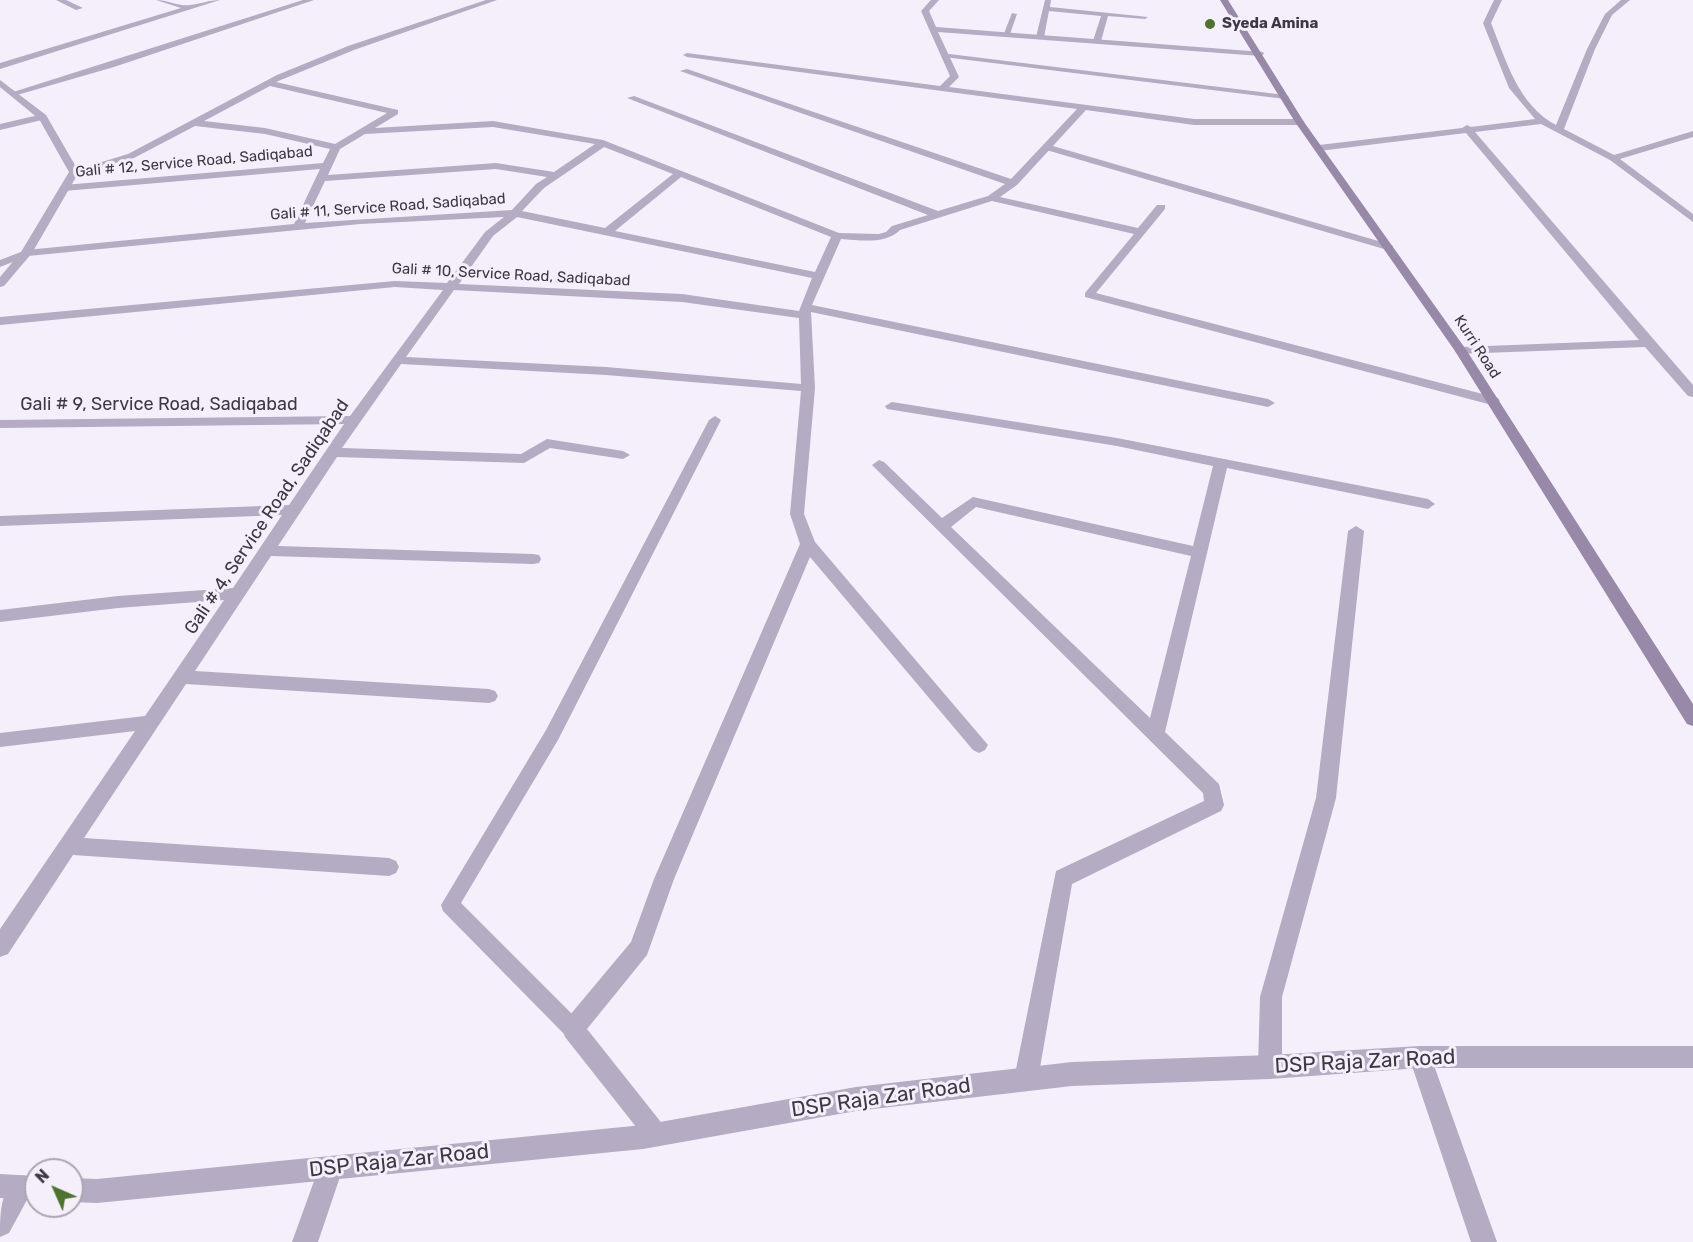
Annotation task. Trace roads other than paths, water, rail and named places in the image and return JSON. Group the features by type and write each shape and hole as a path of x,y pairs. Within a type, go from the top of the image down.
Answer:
{"main road":[{"name":"Kurri Road","path":"1224,0 1260,54 1300,122 1461,351 1693,719"}],"street":[{"path":"62,0 79,8"},
{"path":"160,0 188,8"},
{"path":"0,66 216,0"},
{"path":"15,93 111,65 310,0"},
{"path":"0,284 25,254 74,172 131,156 268,84 351,48 494,0"},
{"path":"935,0 926,11 955,77 941,89"},
{"path":"1558,129 1574,87 1609,14 1626,0"},
{"path":"1494,1 1487,23 1513,88 1542,121 1613,158 1693,219"},
{"path":"932,29 1260,54"},
{"path":"687,56 1194,122 1300,122"},
{"path":"684,71 1012,183"},
{"path":"0,83 43,117 74,172"},
{"path":"268,84 395,112 336,147 298,226"},
{"path":"631,99 938,215"},
{"path":"363,131 493,124 603,143 837,236 879,237 890,234 896,228 992,198 1012,183 1083,108"},
{"path":"0,127 43,117"},
{"path":"1319,148 1542,121"},
{"path":"190,123 267,130 336,147"},
{"path":"1467,129 1693,393"},
{"path":"1613,158 1693,134"},
{"name":"Gali # 4, Service Road, Sadiqabad","path":"0,946 153,722 354,420 489,234 515,213 540,186 603,143"},
{"name":"Gali # 12, Service Road, Sadiqabad","path":"64,188 326,166"},
{"path":"321,178 496,166 556,175"},
{"path":"607,232 679,174"},
{"path":"992,198 1141,232"},
{"path":"1161,207 1089,295 1493,401"},
{"name":"Gali # 11, Service Road, Sadiqabad","path":"0,264 25,254 298,226 360,220 515,213 819,276"},
{"path":"837,236 805,311 808,388 797,514 808,544 979,745"},
{"name":"Gali # 10, Service Road, Sadiqabad","path":"0,321 395,284 682,298 805,311 1268,403"},
{"path":"1461,351 1648,343"},
{"path":"398,360 606,371 808,388"},
{"path":"892,406 1117,442 1428,504"},
{"name":"Gali # 9, Service Road, Sadiqabad","path":"0,424 354,420"},
{"path":"333,452 524,459 547,443 623,455"},
{"path":"1155,734 1197,552 1221,463"},
{"path":"879,465 1212,790 1214,805 1063,878 1026,1079"},
{"path":"942,526 974,501 1197,552"},
{"path":"0,521 294,510"},
{"path":"1270,1067 1271,997 1326,798 1356,531"},
{"path":"656,1134 573,1029 639,948 664,879 808,544"},
{"path":"267,551 532,559"},
{"path":"0,616 118,602 240,592"},
{"path":"183,677 489,696"},
{"path":"0,740 153,722"},
{"path":"69,846 389,867"},
{"path":"1420,1057 1484,1242"},
{"name":"DSP Raja Zar Road","path":"84,1190 331,1168 656,1134 856,1099 1072,1074 1270,1067 1420,1057 1693,1057"},
{"path":"305,1242 331,1168"},
{"path":"0,1224 19,1187"}],"lane":[{"path":"1040,37 1048,0"},
{"path":"1046,9 1145,17"},
{"path":"1097,41 1105,13"},
{"path":"1006,34 1014,14"},
{"path":"944,55 1285,97"},
{"path":"1046,147 1388,247"},
{"path":"573,1029 450,905 552,735 716,420"}],"place":[{"name":"Syeda Amina","path":"1210,24"}]}
